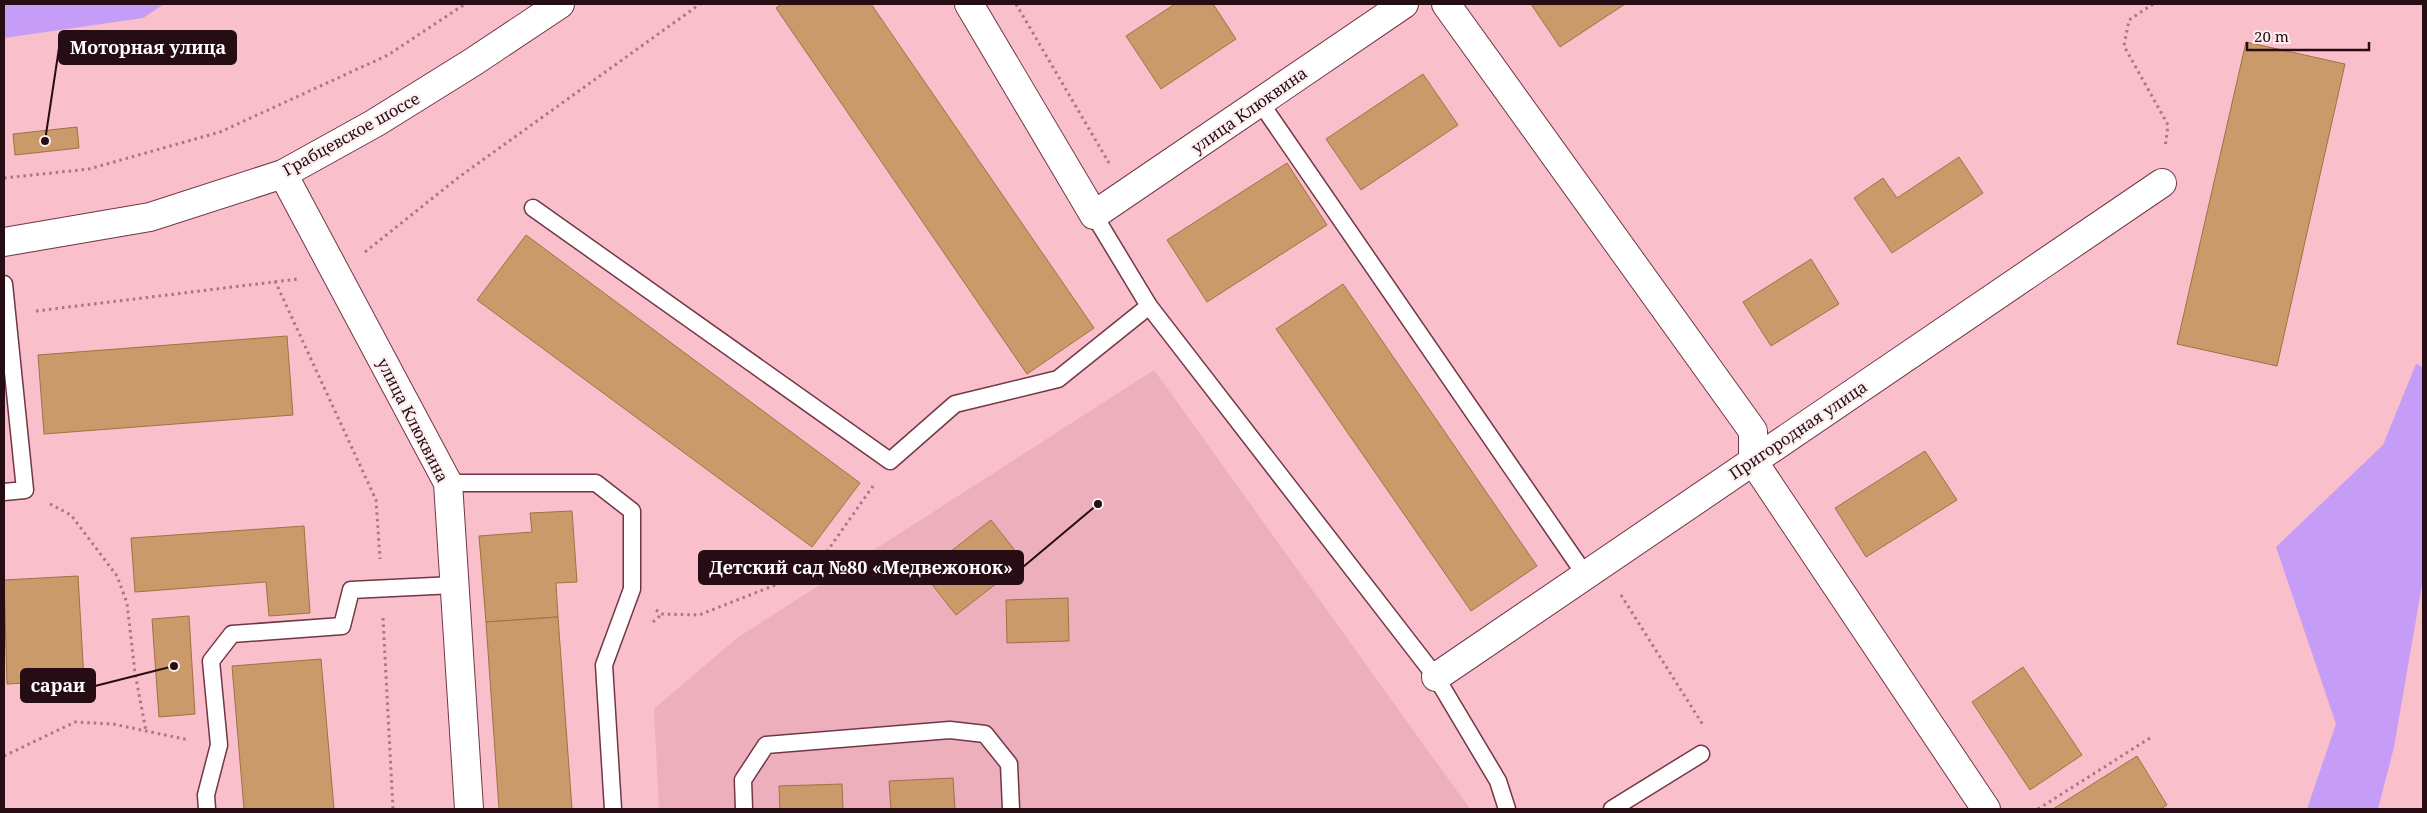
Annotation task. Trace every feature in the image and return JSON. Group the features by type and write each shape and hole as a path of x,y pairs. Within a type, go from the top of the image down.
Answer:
{"street":[{"name":"Грабцевское шоссе","path":"4,242 150,217 283,174 375,123 560,4"},
{"path":"969,4 1094,215"},
{"name":"улица Клюквина","path":"1094,215 1404,4"},
{"path":"1446,4 1753,431 1753,461 1986,809"},
{"name":"улица Клюквина","path":"283,174 448,483 469,809"},
{"name":"Пригородная улица","path":"1436,677 2162,183"}],"lane":[{"path":"1260,102 1594,570"},
{"path":"533,208 890,461 955,404 1058,379 1149,306"},
{"path":"1094,215 1149,306 1436,677 1498,781 1507,809"},
{"path":"4,284 25,490 4,492"},
{"path":"448,483 596,483 632,511 632,589 604,665 613,809"},
{"path":"207,809 206,795 219,745 211,661 232,634 342,626 351,590 454,585"},
{"path":"744,809 743,780 766,745 950,730 985,734 1009,764 1011,809"},
{"path":"1612,809 1701,754"}],"path":[{"path":"4,178 89,169 220,132 388,55 465,4"},
{"path":"7,315 276,280 337,276 459,177 700,4"},
{"path":"1016,4 1127,194"},
{"path":"2153,4 2129,20 2124,46 2168,125 2162,183"},
{"path":"276,280 376,500 393,809"},
{"path":"632,589 662,614 699,615 788,580 821,560 890,461"},
{"path":"25,490 71,515 117,576 127,603 134,673 146,731"},
{"path":"1594,570 1706,730 1701,754"},
{"path":"4,756 75,722 113,724 219,745"},
{"path":"2038,809 2150,738"}],"shaded area":[{"path":"4,4 164,4 143,18 4,38"},
{"path":"2416,364 2423,367 2423,579 2394,747 2378,809 2307,809 2336,724 2276,547 2383,445"},
{"path":"1154,370 1470,809 659,809 654,709 737,638"}],"building":[{"path":"782,4 871,4 1094,328 1027,374 776,8"},
{"path":"1175,4 1213,4 1236,39 1161,89 1126,36"},
{"path":"1531,4 1625,4 1560,47"},
{"path":"2246,42 2345,64 2277,366 2177,344"},
{"path":"1423,74 1458,125 1361,190 1326,139"},
{"path":"77,127 79,148 15,155 13,134"},
{"path":"1959,157 1983,193 1892,253 1854,198 1883,178 1897,198"},
{"path":"1287,163 1327,225 1207,302 1167,240"},
{"path":"526,235 860,483 812,547 477,300"},
{"path":"1811,259 1839,304 1771,346 1743,302"},
{"path":"1343,284 1537,566 1471,611 1276,329"},
{"path":"287,336 293,415 44,434 38,355"},
{"path":"1925,451 1957,500 1866,557 1835,508"},
{"path":"572,511 577,582 556,583 558,617 486,622 479,536 532,532 530,513"},
{"path":"991,520 1024,562 956,615 923,573"},
{"path":"304,526 310,613 269,616 266,582 135,592 131,538"},
{"path":"78,576 84,680 7,684 4,580"},
{"path":"1068,598 1069,641 1007,643 1006,600"},
{"path":"189,616 195,714 159,717 152,619"},
{"path":"558,617 572,809 499,809 486,622"},
{"path":"321,659 334,809 244,809 232,666"},
{"path":"2023,667 2082,755 2030,790 1972,702"},
{"path":"2137,756 2167,805 2161,809 2053,809"},
{"path":"953,778 955,809 891,809 889,781"},
{"path":"842,784 843,809 780,809 779,786"}],"place":[{"name":"Моторная улица","path":"45,141"},
{"name":"Детский сад №80 «Медвежонок»","path":"1098,504"},
{"name":"сараи","path":"174,666"}]}
